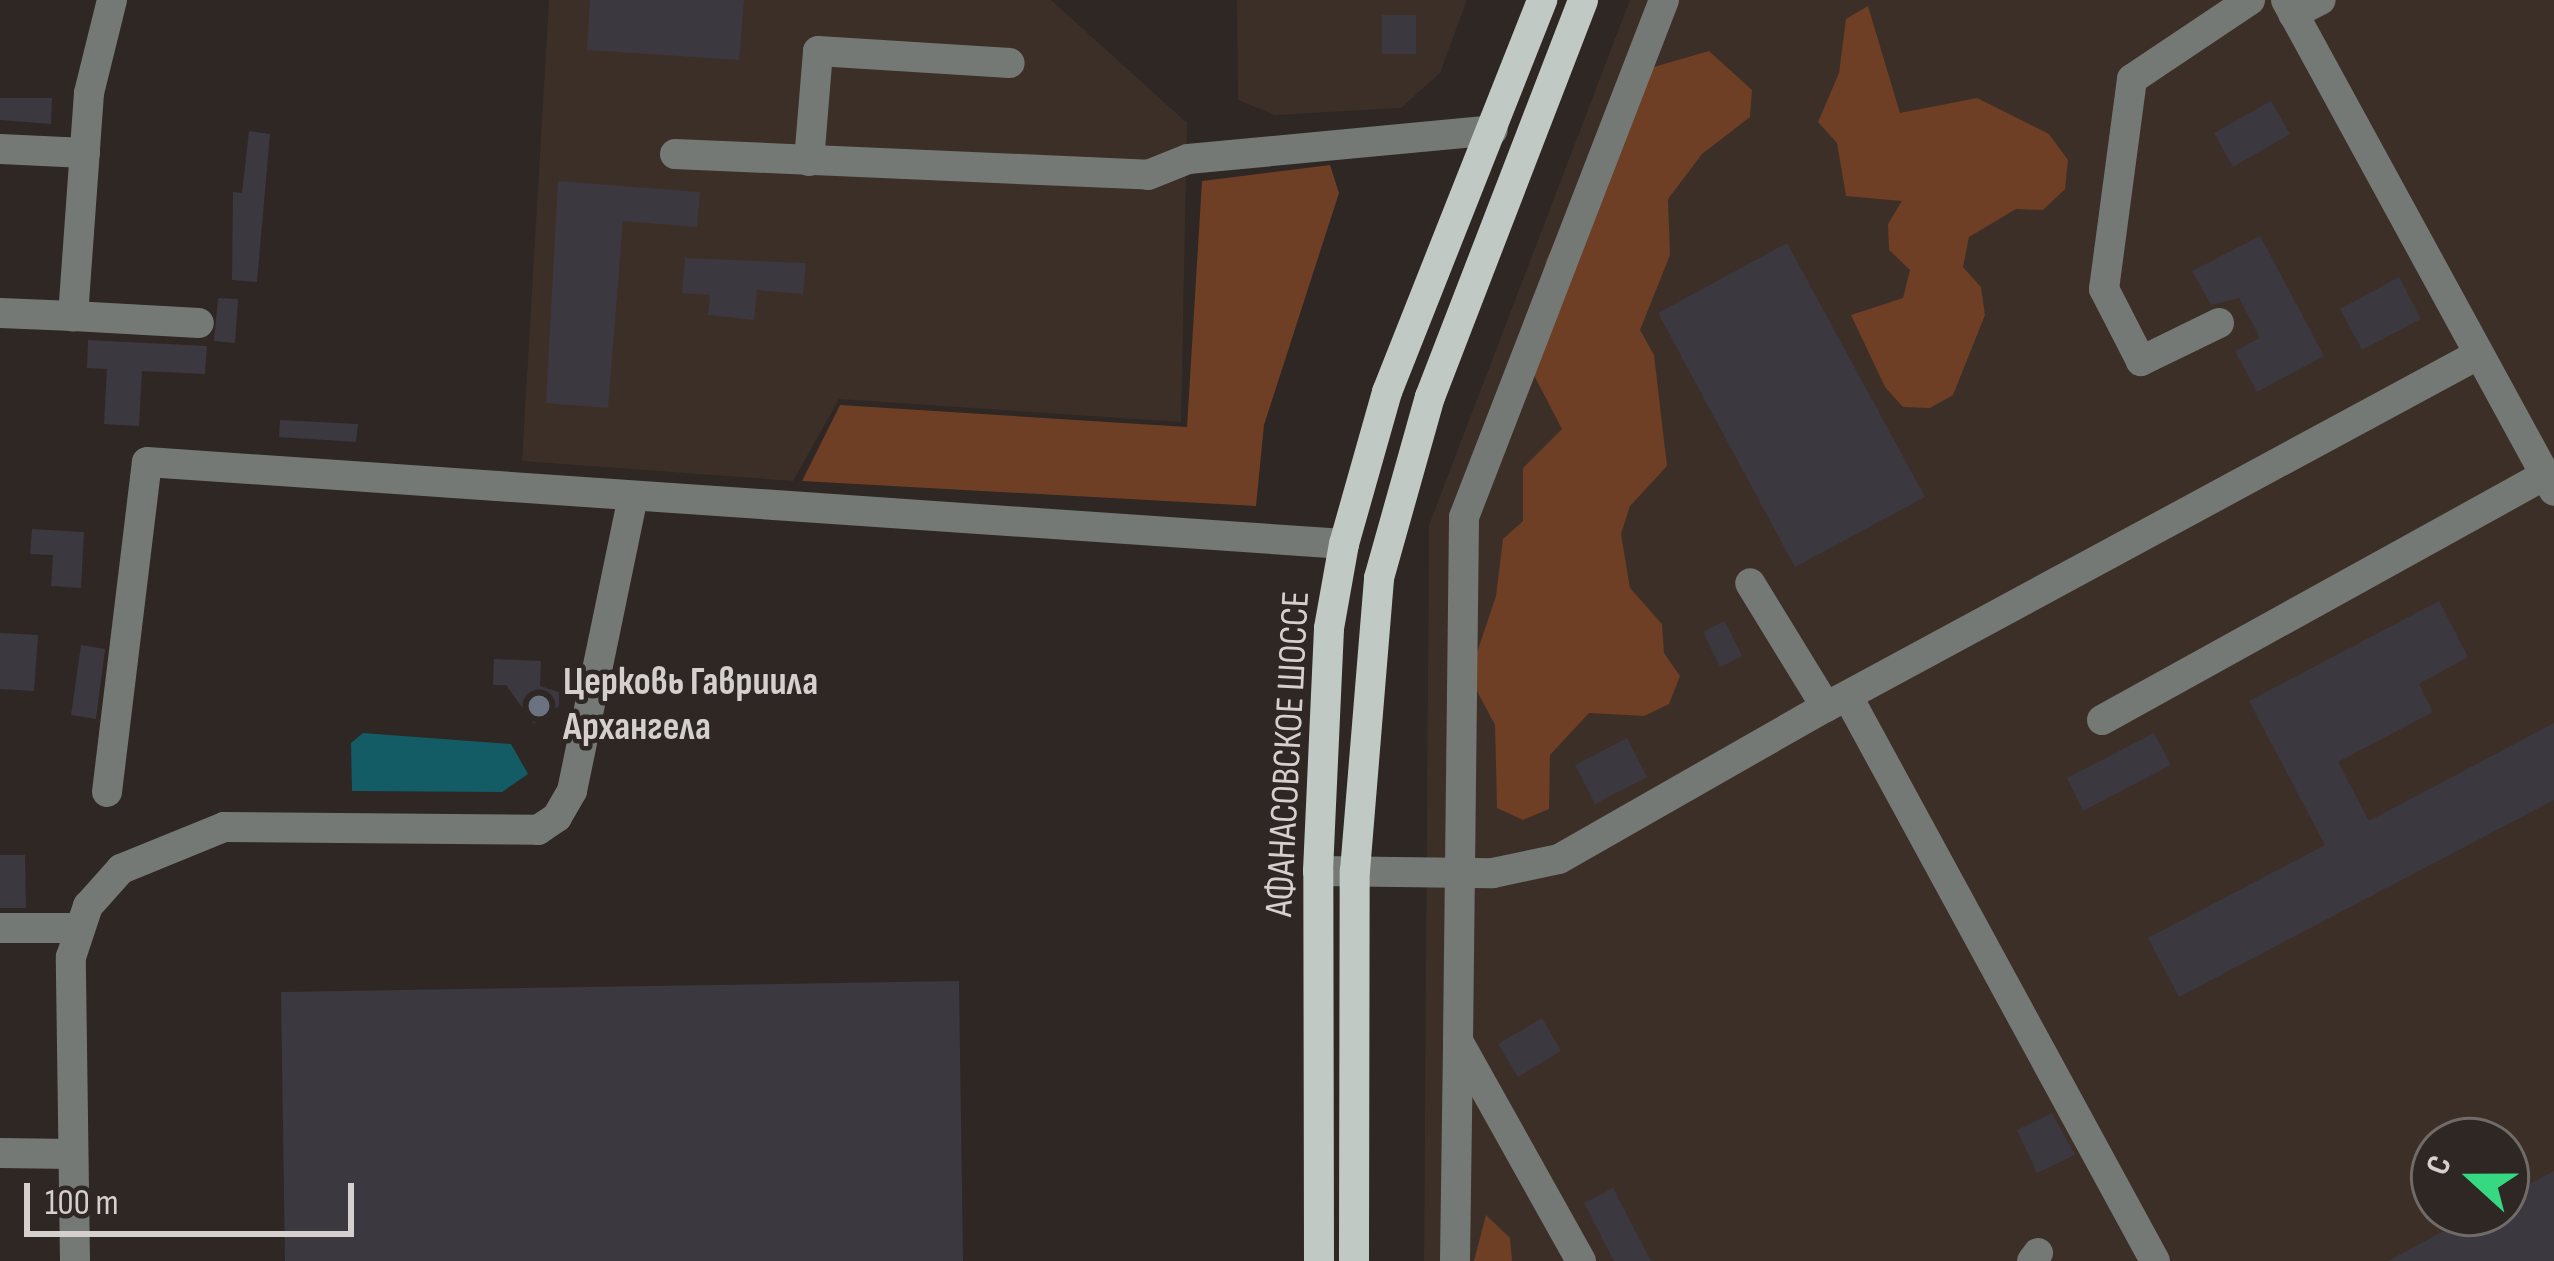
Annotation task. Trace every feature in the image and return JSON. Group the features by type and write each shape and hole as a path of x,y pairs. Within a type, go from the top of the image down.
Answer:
{"main road":[{"name":"АФАНАСОВСКОЕ ШОССЕ","path":"1318,1261 1318,871 1329,628 1343,544 1387,392 1542,0"},
{"name":"АФАНАСОВСКОЕ ШОССЕ","path":"1354,1261 1355,871 1364,691 1396,500 1583,0"}],"lane":[{"path":"73,316 85,153 112,0"},
{"path":"1455,1261 1466,873 1464,517 1664,0"},
{"path":"2219,323 2141,361 2104,289 2132,79 2250,0"},
{"path":"2102,720 2549,483 2300,4"},
{"path":"809,160 818,51 1010,63"},
{"path":"675,154 1148,176 1187,159 1492,130"},
{"path":"0,149 85,153"},
{"path":"1,313 200,322"},
{"path":"1318,871 1466,873 1559,860 1837,702 2479,354"},
{"path":"106,792 147,462 632,500 1343,544"},
{"path":"75,1261 72,1154 77,928 121,869 224,827 538,830 557,817 572,791 632,500"},
{"path":"1750,583 1837,702 2155,1261"},
{"path":"0,928 77,928"},
{"path":"1458,1041 1581,1261"},
{"path":"0,1154 72,1154"}],"shaded area":[{"path":"549,0 1051,0 1187,123 1181,422 839,399 793,481 522,461"},
{"path":"1237,0 1467,0 1440,73 1401,108 1275,115 1238,100"},
{"path":"1630,0 2554,0 2554,1261 1424,1261 1429,525"},
{"path":"1868,6 1900,113 1977,98 2049,134 2068,160 2065,189 2043,210 2016,209 1969,237 1963,267 1981,287 1985,315 1953,395 1930,408 1903,407 1885,387 1851,315 1903,298 1910,270 1889,250 1888,224 1902,201 1846,196 1837,143 1818,122 1839,73 1846,19"},
{"path":"1709,51 1752,90 1750,117 1702,154 1668,199 1670,255 1640,330 1654,355 1667,466 1630,506 1621,534 1630,588 1662,624 1664,653 1680,676 1669,704 1644,716 1589,713 1550,755 1549,809 1523,820 1497,808 1495,725 1469,676 1496,596 1503,539 1523,521 1523,468 1562,429 1525,358 1546,261 1633,73"},
{"path":"1330,165 1339,193 1264,425 1256,506 802,481 840,405 1187,427 1202,181"},
{"path":"1486,1215 1510,1238 1512,1261 1474,1261"}],"water":[{"path":"363,733 511,744 528,774 502,792 352,791 351,743"}],"building":[{"path":"590,0 744,0 739,60 587,50"},
{"path":"1382,15 1416,15 1416,54 1382,54"},
{"path":"0,98 52,98 51,124 0,120"},
{"path":"2271,101 2290,134 2233,167 2214,133"},
{"path":"249,131 270,134 257,282 232,280 233,192 242,193"},
{"path":"558,181 700,192 697,227 623,221 608,408 546,403"},
{"path":"2260,236 2324,356 2257,392 2235,351 2260,338 2239,298 2211,305 2192,271"},
{"path":"1787,243 1925,497 1795,567 1658,313"},
{"path":"685,258 806,263 803,294 757,290 754,320 708,315 710,295 682,293"},
{"path":"2399,277 2421,319 2362,350 2340,309"},
{"path":"218,298 238,299 235,343 214,341"},
{"path":"88,340 207,346 205,374 142,371 139,426 104,424 107,369 87,368"},
{"path":"280,420 358,424 356,442 279,437"},
{"path":"32,529 84,532 81,588 51,586 53,555 30,554"},
{"path":"2439,601 2468,657 2419,684 2433,712 2338,762 2369,821 2554,723 2554,800 2179,997 2148,938 2325,845 2249,701"},
{"path":"1725,621 1742,656 1720,667 1703,632"},
{"path":"0,633 38,635 34,691 0,689"},
{"path":"81,645 105,649 96,719 71,715"},
{"path":"494,659 541,661 540,686 559,692 559,706 534,724 506,685 493,685"},
{"path":"2154,733 2171,765 2083,811 2067,778"},
{"path":"1627,738 1647,777 1595,804 1575,765"},
{"path":"0,855 25,855 26,908 0,908"},
{"path":"959,981 963,1261 285,1261 281,992"},
{"path":"1542,1018 1561,1051 1518,1077 1498,1044"},
{"path":"2052,1113 2075,1155 2037,1173 2017,1130"},
{"path":"2554,1171 2554,1261 2388,1261 2432,1237 2530,1237 2530,1184"},
{"path":"1613,1188 1651,1261 1614,1261 1584,1203"}],"place":[{"name":"Церковь Гавриила Архангела","path":"539,706"}]}
